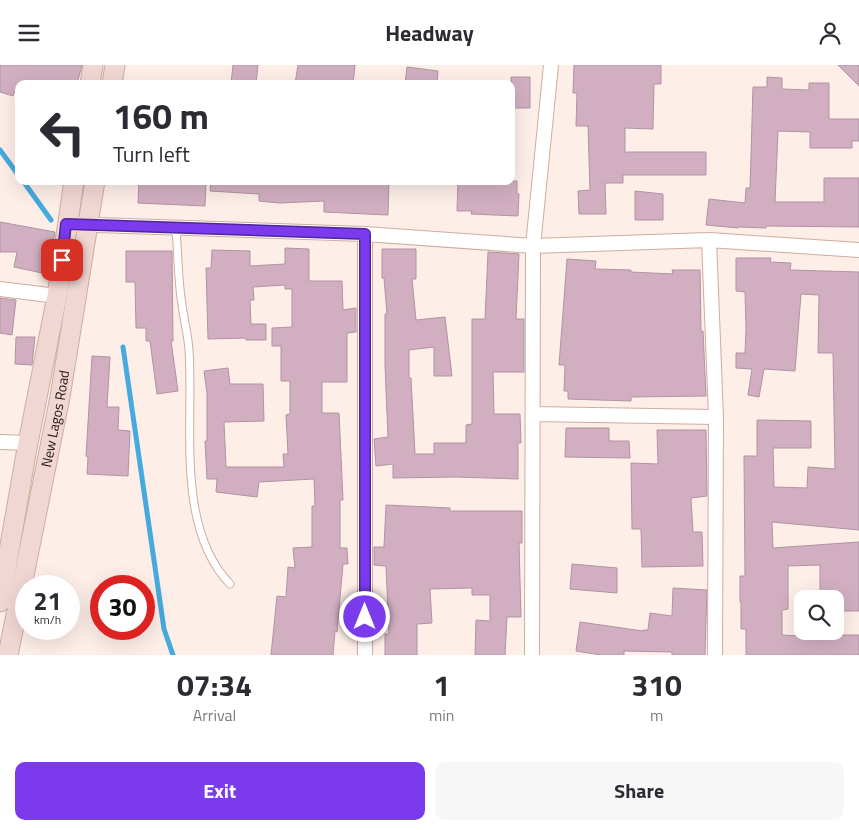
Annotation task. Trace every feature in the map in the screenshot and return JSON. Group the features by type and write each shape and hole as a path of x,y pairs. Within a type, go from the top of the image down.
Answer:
{"main road":[{"path":"91,80 93,65"},
{"path":"113,80 115,65"},
{"name":"New Lagos Road","path":"0,602 28,443 57,296 66,224 73,185"},
{"name":"New Lagos Road","path":"8,655 60,397 94,185"}],"street":[{"path":"532,655 533,246 551,65"},
{"path":"66,224 365,234 533,246 709,240 859,250"},
{"path":"365,234 365,655"},
{"path":"709,240 716,417 715,655"},
{"path":"0,289 57,296"},
{"path":"533,414 716,417"},
{"path":"0,442 28,443"}],"lane":[{"path":"176,229 181,304 189,348 193,493 207,550 216,567 230,584"}],"building":[{"path":"0,65 82,65 78,80 15,80 13,96 0,92"},
{"path":"233,65 258,65 256,80 231,80"},
{"path":"298,65 355,65 353,80 296,80"},
{"path":"574,65 661,65 661,84 654,84 653,129 625,128 625,152 706,152 706,175 623,175 623,183 605,183 606,214 579,214 578,191 590,190 588,126 576,126 577,93 573,93"},
{"path":"838,65 859,65 859,86"},
{"path":"407,67 438,71 437,80 405,80"},
{"path":"511,77 530,77 530,108 515,108 515,80 511,80"},
{"path":"767,77 782,78 782,89 809,90 809,83 829,83 829,119 859,119 859,141 852,141 852,148 810,148 810,132 778,131 775,202 824,202 824,178 859,178 859,227 766,226 766,228 738,228 706,225 709,199 745,203 746,188 750,188 753,87 767,87"},
{"path":"515,181 517,181 517,194 519,194 518,216 471,214 472,211 457,211 458,185 515,185"},
{"path":"139,185 206,185 205,206 138,203"},
{"path":"211,185 389,185 388,215 324,212 324,201 279,203 259,201 259,194 210,191"},
{"path":"635,191 663,194 663,220 635,220"},
{"path":"0,222 55,232 47,274 14,267 17,252 0,252"},
{"path":"285,248 309,249 309,281 342,281 343,310 356,308 356,332 347,333 347,382 322,382 322,413 339,413 343,500 340,500 340,548 347,548 348,564 343,564 333,655 271,655 277,596 286,597 288,567 295,568 293,548 312,547 312,506 315,506 314,479 259,482 257,497 216,492 217,479 207,479 205,441 207,441 207,393 204,371 228,368 230,384 263,384 264,421 224,422 226,467 284,467 283,454 288,454 286,415 290,414 290,381 281,381 281,346 272,346 272,328 292,327 292,289 285,289 285,285 253,287 254,300 250,300 251,324 266,324 266,340 246,340 246,338 208,339 206,268 211,268 212,250 250,251 250,266 285,264"},
{"path":"382,249 416,249 416,279 412,279 416,320 445,317 452,376 434,376 434,347 409,350 409,378 411,378 415,454 434,454 434,443 466,443 466,425 472,424 472,319 485,319 488,252 519,254 516,319 524,319 524,372 493,372 494,414 520,414 521,443 518,443 518,479 456,477 393,478 393,464 376,466 374,439 388,437 385,365 385,314 387,314 384,278 382,278"},
{"path":"126,251 172,251 173,341 171,341 178,391 157,394 150,341 146,341 146,328 136,328 135,282 126,282"},
{"path":"736,258 771,258 770,262 791,263 790,270 859,272 859,530 772,522 773,548 859,542 859,611 844,611 844,590 820,590 820,565 788,566 788,609 782,610 782,635 794,636 794,640 844,640 844,635 859,635 859,655 746,655 746,629 741,629 740,602 740,576 745,576 744,456 757,456 757,420 811,421 811,448 773,448 774,487 807,488 808,467 835,469 833,353 818,353 819,295 801,294 795,371 764,369 759,397 748,395 752,369 736,368 736,353 745,353 745,292 736,291"},
{"path":"567,259 596,261 595,269 631,270 631,272 673,274 672,270 700,270 701,331 703,331 706,396 631,397 631,401 568,399 568,391 564,391 565,365 559,365"},
{"path":"0,298 16,300 12,335 0,333"},
{"path":"16,337 35,337 32,365 15,364"},
{"path":"92,356 110,357 107,407 119,407 118,430 130,431 128,476 87,474 88,457 86,456"},
{"path":"566,428 609,428 609,441 629,441 630,458 565,457"},
{"path":"657,430 706,430 707,496 691,498 693,532 702,532 703,566 642,567 641,529 632,529 631,463 658,464"},
{"path":"386,505 450,508 450,511 522,511 522,543 519,543 521,617 507,617 505,655 475,655 476,620 490,621 490,595 472,595 472,588 430,589 432,623 417,624 417,655 385,655 385,634 389,634 386,566 374,565 374,547 384,547"},
{"path":"572,564 617,568 617,593 570,589"},
{"path":"673,588 707,590 705,655 672,655 672,652 624,651 624,655 601,655 576,651 580,622 643,631 648,630 650,613 672,616"}],"waterway":[{"path":"0,150 15,171"},
{"path":"26,185 51,220"},
{"path":"123,347 164,629 173,655"}],"route":[{"path":"62,260 66,224 365,234 365,617"}]}
